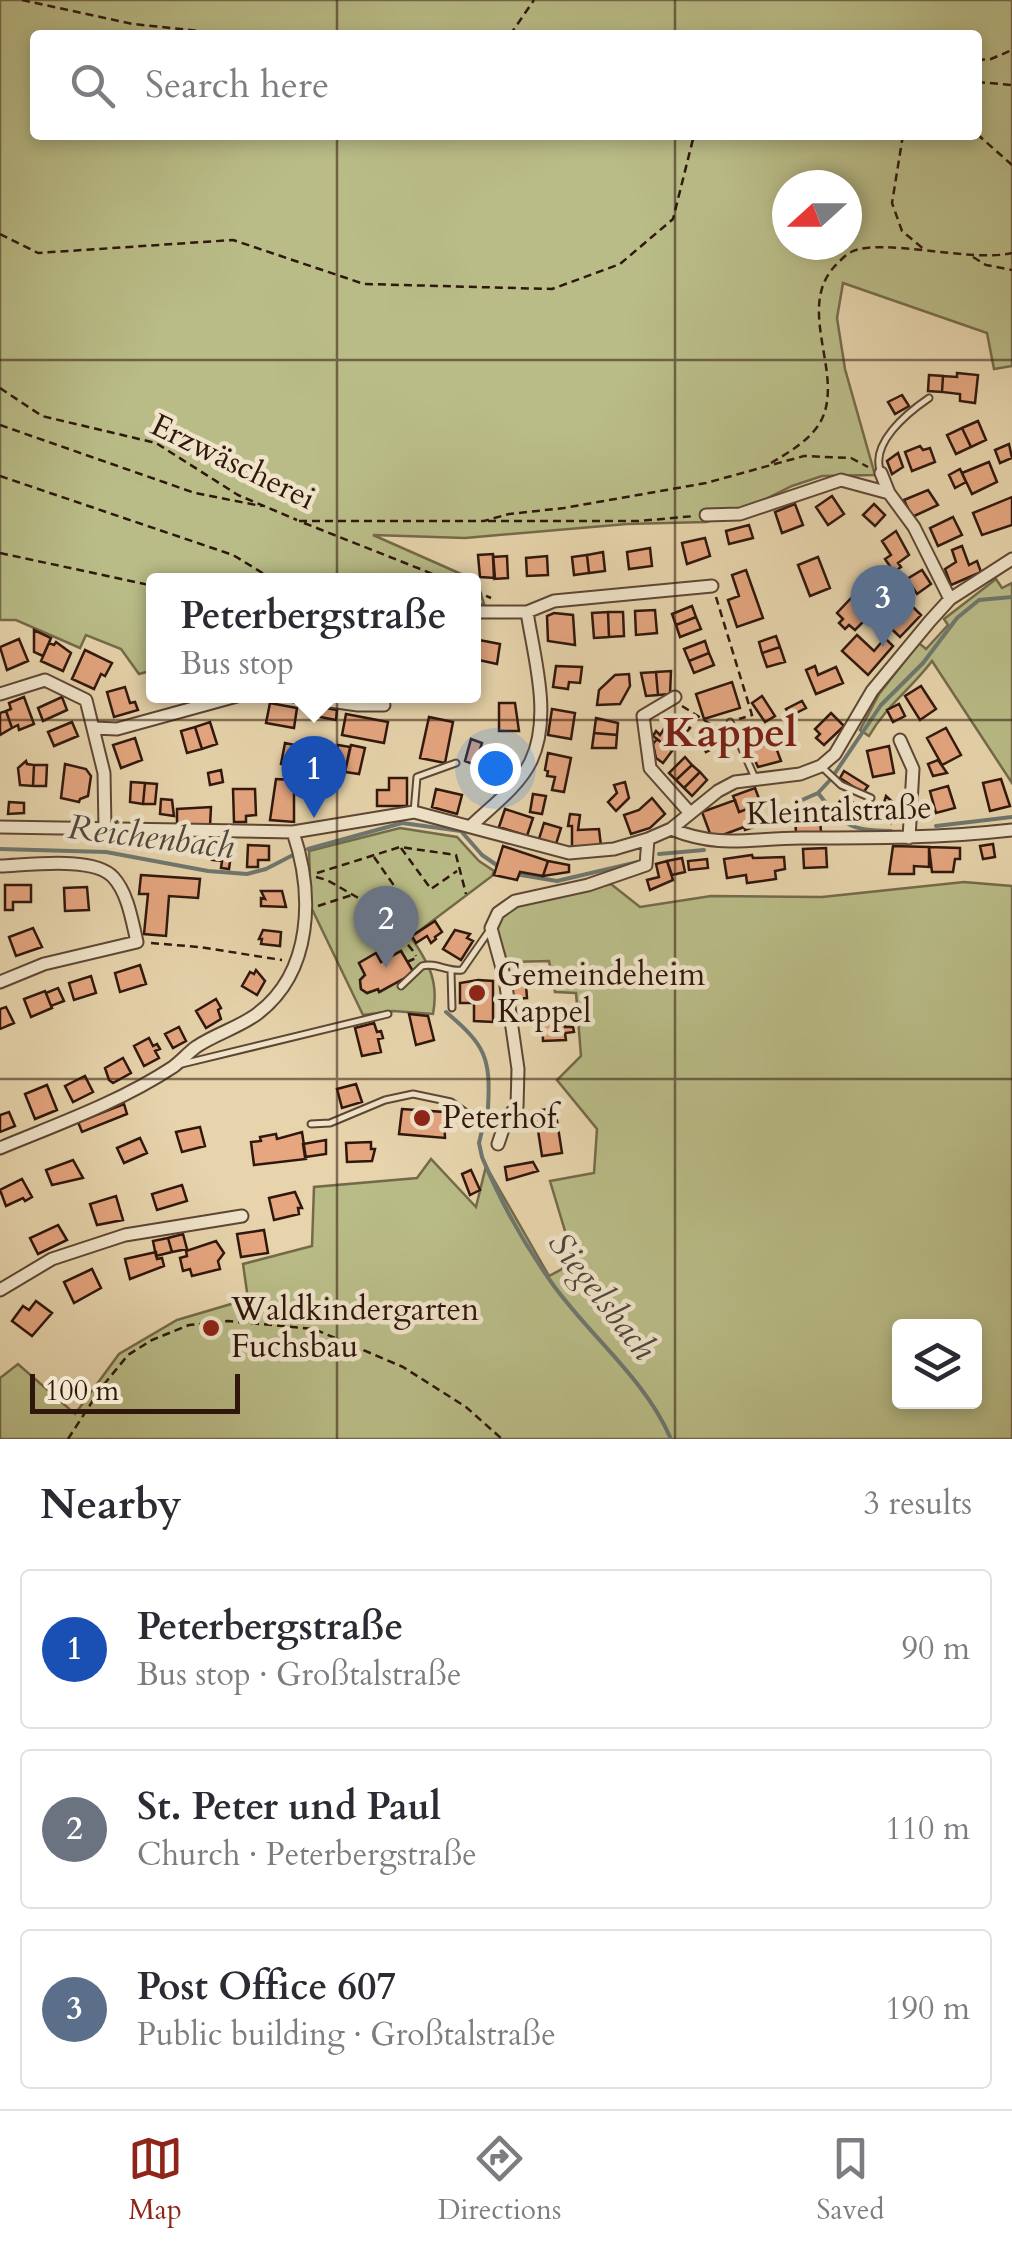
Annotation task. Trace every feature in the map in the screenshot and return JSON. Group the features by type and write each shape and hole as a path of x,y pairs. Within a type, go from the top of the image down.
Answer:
{"street":[{"path":"881,474 889,493 914,527 950,599"},
{"path":"706,516 740,514 840,480 889,493"},
{"path":"0,827 294,832 414,812 569,853 647,848 718,791 755,778 825,770 848,738 872,691 950,599 1012,559"},
{"path":"481,612 527,612 554,600 712,586"},
{"path":"472,825 524,772 540,734 538,680 527,612"},
{"path":"3,689 45,680 86,700 104,773 105,829"},
{"path":"676,698 643,716 650,768 690,813"},
{"path":"94,728 123,728 212,703"},
{"path":"344,703 384,705"},
{"path":"900,740 913,769 909,838"},
{"name":"Kleintalstraße","path":"671,828 696,840 716,842 909,838 1012,830"},
{"path":"0,1148 98,1107 174,1066 198,1046 257,1014 276,996 298,963 304,934 305,876 294,832"},
{"path":"498,1144 507,1117 517,1107 518,1070 505,979 493,945 491,928 498,913 516,901 588,885 646,865 647,848"},
{"path":"0,866 98,864 116,878 137,942 44,964 0,982"},
{"path":"0,1290 52,1259 124,1235 242,1216"}],"lane":[{"path":"881,474 880,452 892,430 929,398"},
{"path":"730,722 755,778"},
{"path":"414,812 418,777 456,763"},
{"path":"825,770 840,784 871,798"},
{"path":"401,986 422,966 437,966 451,972 462,970 491,928"},
{"path":"451,972 452,1008"},
{"path":"174,1066 388,1014"},
{"path":"311,1124 330,1123 385,1100 413,1094 451,1102 472,1117 507,1117"}],"path":[{"path":"22,0 133,24 190,30"},
{"path":"513,30 534,0"},
{"path":"982,60 1012,50"},
{"path":"982,82 1012,84"},
{"path":"982,138 1012,164"},
{"path":"0,234 38,253 233,240 364,284 552,289 620,264 673,219 693,140"},
{"path":"902,140 892,203 902,231 927,252"},
{"path":"769,464 817,428 825,404 827,379 818,327 826,278 850,252 868,248 972,256 1012,253"},
{"path":"972,256 986,266 1012,270"},
{"name":"Erzwäscherei","path":"0,388 42,416 156,443 238,495 430,573"},
{"path":"0,426 195,493 269,508"},
{"path":"484,521 706,483 804,456 852,458 881,474"},
{"path":"0,476 233,556 262,573"},
{"path":"299,521 639,521 706,516"},
{"path":"0,553 146,584"},
{"path":"676,698 684,709 716,727 752,714 712,586"},
{"path":"400,847 432,889 460,869"},
{"path":"422,966 411,946 379,921 374,907 328,880 311,876 400,847 456,855 466,894"},
{"path":"373,856 402,897"},
{"path":"318,906 354,895"},
{"path":"137,942 199,947 298,963"},
{"path":"407,962 417,957"},
{"path":"68,1439 128,1355 188,1325 228,1322 314,1329 402,1367 466,1407 502,1439"}],"green space":[{"path":"0,0 1012,0 1012,366 994,369 987,333 843,283 837,318 845,369 875,475 822,476 738,513 706,522 627,524 465,538 373,535 459,573 146,573 146,672 139,674 121,649 86,635 80,648 16,620 0,620"},
{"path":"996,579 1002,588 1012,583 1012,783 932,661 869,736 860,730 879,694 919,643 926,649 948,625 944,619"},
{"path":"400,828 457,837 494,871 411,937 431,973 435,992 433,1014 393,1011 363,1015 311,907 309,851","holes":["401,951 413,973 380,992 378,989 367,993 361,989 360,980 365,975 359,963 376,954 381,962"]},
{"path":"964,882 1012,886 1012,1439 0,1439 0,1378 18,1364 75,1414 119,1354 177,1320 248,1299 243,1264 312,1246 314,1187 417,1178 431,1159 476,1207 486,1166 549,1276 562,1269 568,1241 550,1181 594,1173 597,1129 557,1080 581,1056 576,993 555,992 549,961 507,962 496,926 511,906 611,884 640,907 711,896 822,897"}],"building":[{"path":"957,373 978,375 975,403 960,401 960,394 942,392 943,376 957,377"},
{"path":"929,375 943,376 942,392 928,391"},
{"path":"902,395 909,406 895,414 888,402"},
{"path":"978,421 986,440 971,447 962,428"},
{"path":"962,428 971,447 956,454 947,435"},
{"path":"1009,444 1012,458 1000,463 995,450"},
{"path":"920,446 923,450 930,448 935,462 912,471 905,452"},
{"path":"898,453 903,467 892,474 887,461"},
{"path":"989,462 997,482 972,494 962,473"},
{"path":"960,469 966,482 955,488 949,475"},
{"path":"928,490 938,505 912,517 904,500"},
{"path":"832,496 844,514 828,525 816,507"},
{"path":"1012,497 1012,525 982,535 973,513"},
{"path":"795,504 803,525 782,533 775,512"},
{"path":"874,504 885,515 875,526 863,515"},
{"path":"953,517 962,535 938,546 930,528"},
{"path":"749,525 753,538 729,544 726,531"},
{"path":"896,531 909,555 894,572 885,559 891,555 882,541"},
{"path":"705,538 710,556 687,564 682,543"},
{"path":"962,546 969,565 977,561 981,572 951,585 945,569 956,562 952,550"},
{"path":"650,548 652,566 629,569 627,552"},
{"path":"603,552 605,571 589,573 587,555"},
{"path":"493,554 495,578 481,577 478,555"},
{"path":"587,555 589,573 574,575 572,557"},
{"path":"507,556 508,578 494,579 493,557"},
{"path":"547,556 548,575 527,576 526,558"},
{"path":"818,557 830,588 810,596 798,565"},
{"path":"746,570 763,618 737,627 728,600 739,596 732,575"},
{"path":"922,570 931,584 917,594 907,579"},
{"path":"873,584 883,600 872,607 862,591"},
{"path":"854,595 871,614 855,630 849,625 845,629 837,613"},
{"path":"904,598 921,615 900,637 879,617"},
{"path":"692,606 696,617 676,625 672,614"},
{"path":"655,610 657,633 636,635 635,611"},
{"path":"608,612 623,612 624,636 609,637"},
{"path":"608,612 609,637 594,638 592,613"},
{"path":"573,615 575,645 548,641 547,616"},
{"path":"696,617 701,629 680,637 676,625"},
{"path":"34,630 51,638 43,656 34,652"},
{"path":"857,635 874,651 885,638 893,646 868,675 842,651"},
{"path":"776,636 780,647 762,653 759,642"},
{"path":"19,639 28,661 7,670 0,647"},
{"path":"481,640 500,644 497,664 481,661"},
{"path":"705,641 709,653 689,661 684,649"},
{"path":"56,642 71,653 63,671 41,661 49,643"},
{"path":"780,647 785,662 767,667 762,653"},
{"path":"85,650 112,663 94,689 72,679"},
{"path":"709,653 714,665 694,673 689,661"},
{"path":"556,666 582,667 580,683 569,682 568,689 553,687"},
{"path":"815,666 818,675 836,667 843,683 816,694 806,670"},
{"path":"671,671 670,694 658,695 656,672"},
{"path":"656,672 658,695 646,696 641,673"},
{"path":"629,674 630,686 620,704 597,705 599,690 615,675"},
{"path":"732,682 740,708 704,719 696,694"},
{"path":"921,686 936,709 920,720 905,696"},
{"path":"125,687 130,703 135,702 138,710 114,717 107,692"},
{"path":"762,696 775,716 765,722 752,703"},
{"path":"24,697 34,724 19,730 18,725 12,728 6,711 11,709 9,703"},
{"path":"62,697 67,710 43,721 38,708"},
{"path":"802,701 806,708 790,716 786,709"},
{"path":"270,703 297,708 294,728 266,723"},
{"path":"499,703 515,703 519,731 499,731"},
{"path":"899,704 905,716 893,722 887,710"},
{"path":"321,707 337,710 336,720 320,717"},
{"path":"552,709 575,713 571,739 548,735"},
{"path":"6,711 12,728 0,735 0,713"},
{"path":"831,713 844,726 824,745 816,738 820,734 815,729"},
{"path":"346,714 388,722 384,743 342,735"},
{"path":"429,717 453,722 445,763 420,758"},
{"path":"596,718 618,723 617,735 594,733"},
{"path":"72,722 78,736 54,746 48,732"},
{"path":"210,722 217,744 202,749 195,727"},
{"path":"683,723 690,728 679,741 664,729 668,725"},
{"path":"195,727 202,749 187,753 181,731"},
{"path":"705,728 716,747 706,752 696,733"},
{"path":"946,728 961,755 942,765 927,738"},
{"path":"664,729 679,741 672,751 653,736"},
{"path":"594,733 617,735 616,748 592,748"},
{"path":"135,738 142,760 121,768 113,745"},
{"path":"471,739 482,743 475,765 465,761"},
{"path":"657,739 672,751 663,763 656,758 653,744"},
{"path":"774,742 781,761 758,767 750,750"},
{"path":"285,743 304,747 303,753 308,754 303,768 281,764"},
{"path":"338,745 350,747 345,772 333,770"},
{"path":"351,745 365,748 359,774 345,772"},
{"path":"492,745 509,754 504,775 484,774"},
{"path":"889,746 894,773 873,777 867,751"},
{"path":"548,753 571,758 564,792 552,790 555,777 547,776 545,770"},
{"path":"685,757 692,765 676,780 669,773"},
{"path":"938,760 947,773 933,776 928,764"},
{"path":"26,761 34,765 33,786 20,785 18,768"},
{"path":"65,764 86,769 91,776 88,796 79,802 61,798"},
{"path":"34,765 47,765 46,786 33,786"},
{"path":"692,765 700,772 684,788 676,780"},
{"path":"221,770 223,782 210,785 208,773"},
{"path":"844,771 868,786 863,793 840,778"},
{"path":"700,772 707,780 692,796 684,788"},
{"path":"389,778 407,778 407,806 377,806 377,790 389,790"},
{"path":"276,779 294,780 294,822 270,820"},
{"path":"1001,779 1010,806 990,811 983,783"},
{"path":"131,782 145,783 143,804 130,802"},
{"path":"625,782 629,798 616,811 608,802 617,793 614,785"},
{"path":"145,783 157,784 155,804 143,804"},
{"path":"948,786 955,808 936,813 930,791"},
{"path":"755,788 761,804 739,812 733,796"},
{"path":"233,789 255,789 256,815 246,816 246,822 234,822"},
{"path":"436,789 462,795 457,814 432,807"},
{"path":"533,794 546,796 542,814 530,812"},
{"path":"844,796 862,809 851,823 833,810"},
{"path":"886,796 899,808 891,823 879,819"},
{"path":"652,798 665,814 650,828 631,834 624,815 639,810"},
{"path":"161,799 172,800 174,816 160,814"},
{"path":"735,800 739,812 747,809 754,827 712,839 702,812"},
{"path":"9,802 24,803 24,813 8,814"},
{"path":"211,807 210,826 177,826 177,809"},
{"path":"819,807 821,832 796,833 795,816 810,815 810,808"},
{"path":"505,809 533,818 527,836 499,827"},
{"path":"570,814 580,815 578,830 599,829 601,846 572,848"},
{"path":"544,823 561,828 556,844 539,839"},
{"path":"214,844 232,846 229,869 221,868 222,861 212,860"},
{"path":"993,844 995,857 983,859 980,846"},
{"path":"248,845 269,846 269,860 258,860 258,867 247,867"},
{"path":"503,846 548,861 543,876 520,872 517,880 494,875"},
{"path":"893,846 929,847 929,867 914,866 914,874 889,874"},
{"path":"929,847 960,848 960,859 955,859 953,872 932,872"},
{"path":"826,848 827,867 804,868 803,849"},
{"path":"752,855 784,857 785,869 775,871 776,879 747,883 746,875 727,878 724,859"},
{"path":"682,858 685,872 672,875 667,861"},
{"path":"707,859 708,868 689,870 688,861"},
{"path":"548,861 569,865 569,872 543,876"},
{"path":"667,861 673,880 650,890 647,880 659,877 656,864"},
{"path":"141,875 200,879 198,898 169,896 166,936 144,934 148,894 139,894"},
{"path":"5,885 31,885 31,902 13,902 13,910 5,910"},
{"path":"87,887 89,910 65,911 64,888"},
{"path":"261,891 282,891 286,907 261,906 261,898 265,899"},
{"path":"435,921 442,932 436,939 431,943 427,936 416,943 412,936"},
{"path":"33,928 42,947 16,956 9,937"},
{"path":"263,930 281,932 280,946 261,944"},
{"path":"455,930 470,934 467,938 473,941 461,960 443,949"},
{"path":"401,951 414,973 379,992 361,989 360,980 365,975 359,963 376,953 381,962"},
{"path":"140,965 146,984 120,992 115,973"},
{"path":"256,970 265,981 257,995 242,986 250,972 254,974"},
{"path":"91,976 96,993 74,1000 69,983"},
{"name":"Gemeindeheim Kappel","path":"493,981 493,1022 474,1021 474,1003 460,1003 460,983"},
{"path":"526,985 527,998 513,999 512,987"},
{"path":"58,988 64,1001 51,1006 46,993"},
{"path":"45,991 52,1008 31,1017 24,999"},
{"path":"216,999 221,1019 206,1028 196,1011"},
{"path":"6,1007 14,1023 0,1029 0,1009"},
{"path":"409,1014 428,1016 434,1040 416,1045"},
{"path":"564,1016 565,1027 573,1027 574,1032 565,1033 566,1040 543,1041 542,1017"},
{"path":"374,1023 383,1038 378,1039 381,1052 362,1056 355,1028"},
{"path":"179,1027 186,1041 173,1048 165,1034"},
{"path":"149,1038 160,1049 155,1051 159,1058 144,1066 134,1046"},
{"path":"123,1058 131,1073 113,1083 105,1068"},
{"path":"85,1076 93,1092 73,1102 65,1086"},
{"path":"356,1084 362,1102 342,1108 337,1089"},
{"path":"47,1085 57,1110 35,1119 25,1094"},
{"path":"124,1104 127,1114 82,1132 78,1122"},
{"path":"555,1108 562,1153 542,1156 535,1111"},
{"name":"Peterhof","path":"402,1109 444,1112 445,1138 399,1134"},
{"path":"9,1112 15,1126 0,1132 0,1115"},
{"path":"200,1127 205,1146 182,1152 176,1132"},
{"path":"302,1132 306,1159 254,1165 251,1142 261,1141 260,1137 276,1134 277,1139"},
{"path":"140,1138 147,1153 124,1163 117,1148"},
{"path":"326,1140 326,1154 305,1157 303,1144"},
{"path":"371,1142 371,1149 375,1149 372,1161 347,1162 346,1143"},
{"path":"73,1160 83,1178 52,1185 46,1170"},
{"path":"533,1162 538,1171 507,1180 505,1167"},
{"path":"471,1170 480,1190 470,1195 462,1174"},
{"path":"22,1179 32,1197 6,1206 0,1190"},
{"path":"182,1185 187,1201 157,1210 152,1194"},
{"path":"295,1192 302,1208 298,1208 299,1214 274,1220 269,1198"},
{"path":"116,1196 123,1220 97,1225 90,1204"},
{"path":"58,1225 67,1240 38,1254 30,1238"},
{"path":"264,1230 268,1253 241,1257 237,1234"},
{"path":"183,1234 187,1249 172,1252 168,1238"},
{"path":"168,1238 172,1252 156,1256 153,1241"},
{"path":"216,1241 224,1253 218,1261 220,1269 192,1276 190,1269 183,1271 180,1258 187,1256 186,1251"},
{"path":"156,1252 164,1266 130,1279 125,1259"},
{"path":"92,1269 101,1288 74,1303 64,1282"},
{"path":"36,1301 52,1313 32,1336 12,1321 23,1306 29,1310"}],"waterway":[{"name":"Reichenbach","path":"802,800 818,793 831,779 881,705 923,663 957,618 979,600 1012,597"},
{"path":"818,793 849,824 866,830 891,831"},
{"path":"936,826 1012,817"},
{"name":"Reichenbach","path":"308,849 402,823 461,831 482,855 501,868"},
{"name":"Reichenbach","path":"0,849 106,852 208,871 247,874 293,855"},
{"name":"Reichenbach","path":"659,854 704,850"},
{"name":"Reichenbach","path":"515,874 557,881 642,861"},
{"name":"Siegelsbach","path":"446,1012 483,1053 488,1108"},
{"name":"Siegelsbach","path":"483,1126 479,1143 482,1157 524,1240 569,1305 647,1397 671,1439"}],"place":[{"name":"Post Office 607","path":"883,647"},
{"name":"Peterbergstraße","path":"314,818"},
{"name":"St. Peter und Paul","path":"386,968"},
{"name":"Gemeindeheim Kappel","path":"477,993"},
{"name":"Peterhof","path":"422,1118"},
{"name":"Waldkindergarten Fuchsbau","path":"211,1328"}],"district":[{"name":"Kappel","path":"730,732"}]}
